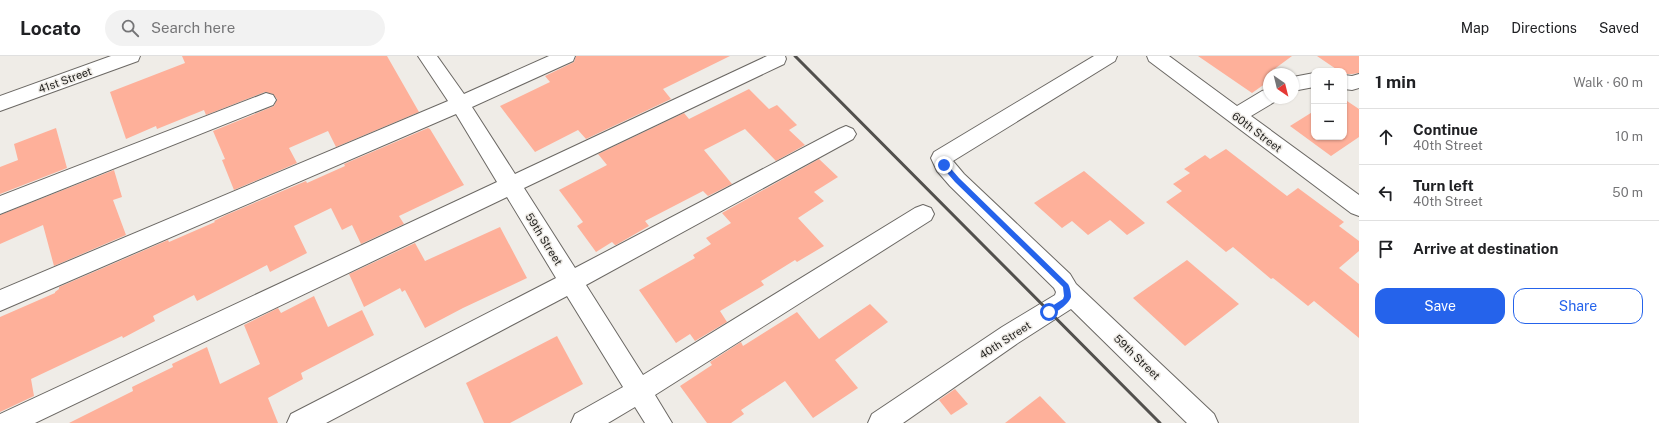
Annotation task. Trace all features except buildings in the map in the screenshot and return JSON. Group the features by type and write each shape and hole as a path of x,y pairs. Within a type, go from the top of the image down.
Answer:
{"street":[{"name":"41st Street","path":"0,104 131,56"},
{"name":"59th Street","path":"427,56 460,104 511,184 659,423"},
{"path":"0,301 460,104 566,56"},
{"path":"1068,291 1062,281 948,170 942,161 943,156 1108,56"},
{"name":"60th Street","path":"1156,56 1359,207"},
{"path":"8,423 777,59"},
{"path":"1299,83 1311,81"},
{"path":"1347,82 1359,81"},
{"path":"0,205 266,100"},
{"path":"1236,116 1263,100"},
{"path":"300,423 571,282 846,134"},
{"path":"584,423 639,391 924,214"},
{"name":"59th Street","path":"1068,291 1205,423"},
{"name":"40th Street","path":"881,423 1010,336 1065,301 1068,291"}],"railway":[{"path":"795,56 1160,423"}],"route":[{"path":"944,165 957,180 1066,286 1068,296 1065,301 1049,312"}]}
